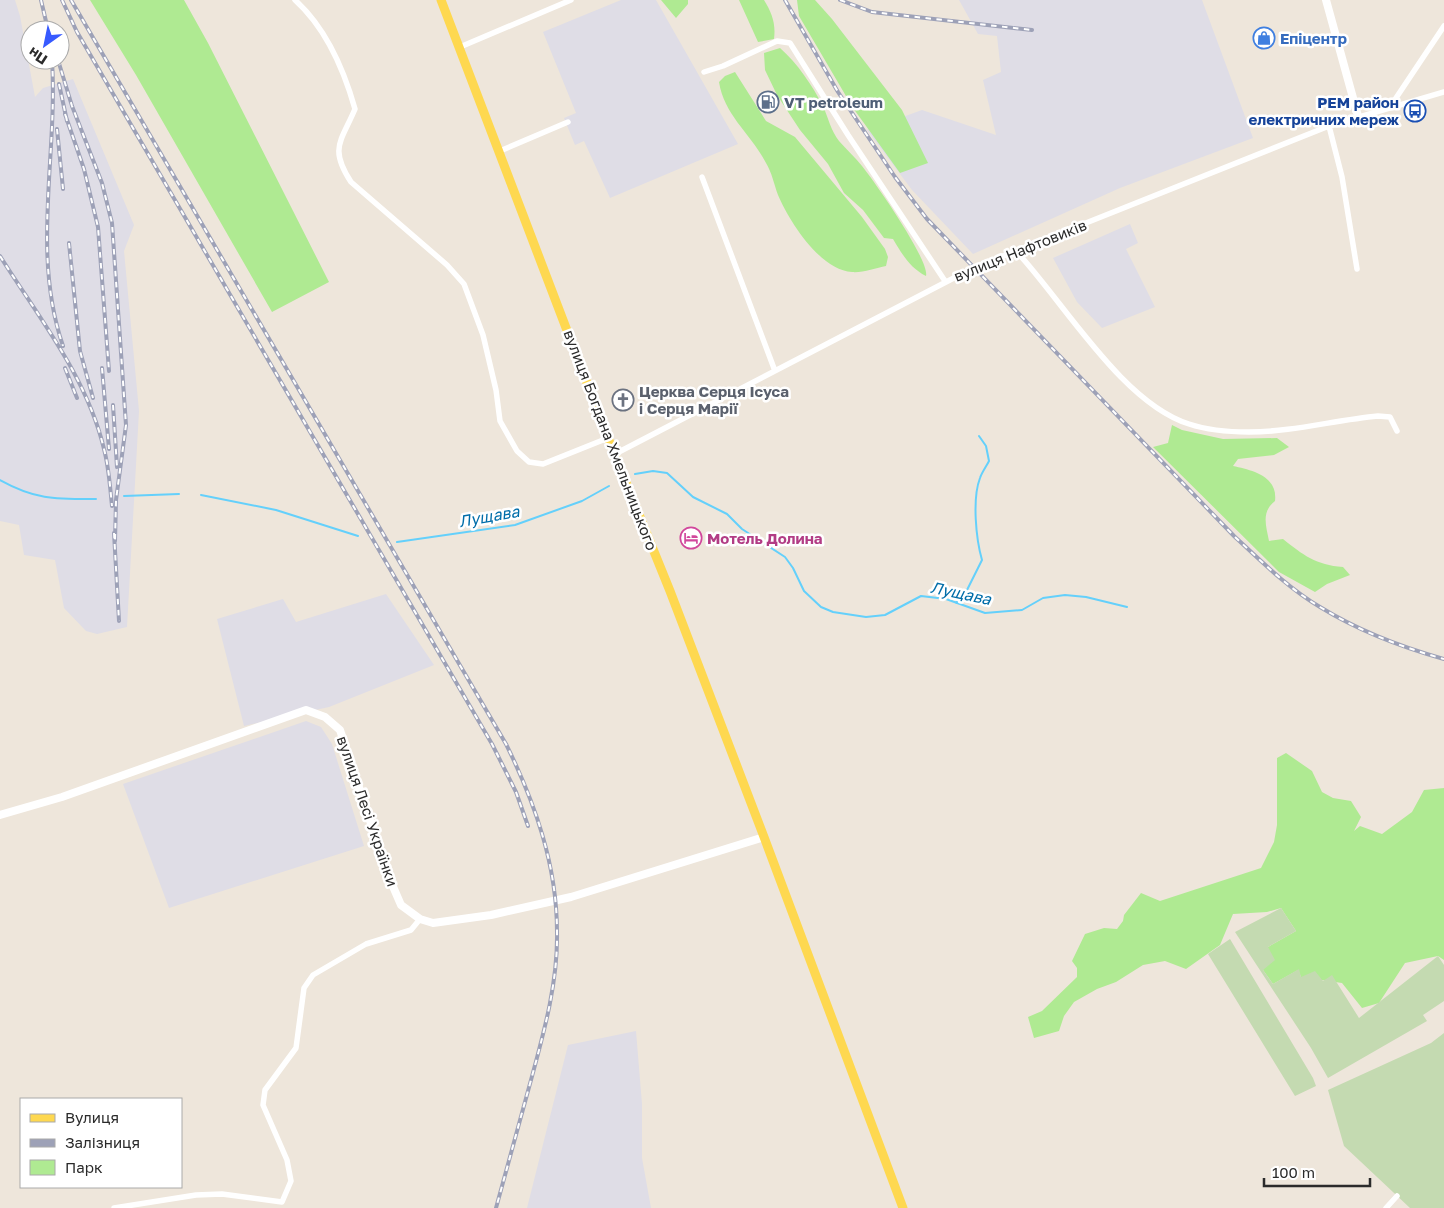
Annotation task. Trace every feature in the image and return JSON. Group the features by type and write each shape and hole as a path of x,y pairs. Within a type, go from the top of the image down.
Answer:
{"main road":[{"name":"вулиця Богдана Хмельницького","path":"441,0 608,438 764,837 903,1208"}],"street":[{"path":"295,0 330,44 348,82 354,109 340,140 338,152 341,166 351,182 447,265 464,284 483,335 496,390 500,421 517,451 529,462 543,464 608,438"},
{"path":"460,47 571,0"},
{"path":"1326,0 1358,116"},
{"path":"1390,107 1444,26"},
{"path":"704,72 723,66 777,41 790,43 848,135 945,281"},
{"name":"вулиця Нафтовиків","path":"615,454 945,281 1329,126 1444,92"},
{"path":"500,151 568,122"},
{"path":"1329,126 1342,177 1357,269"},
{"path":"702,177 775,371"},
{"path":"1016,251 1088,339 1137,392 1161,411 1182,421 1218,430 1264,432 1378,416 1390,417 1397,431"},
{"name":"вулиця Лесі Українки","path":"0,815 62,797 306,710 325,717 340,730 388,875 401,906 420,919"},
{"path":"114,1208 196,1195 222,1194 281,1205 291,1181 287,1160 263,1105 265,1090 296,1048 304,988 313,975 366,944 411,930 420,919 433,922 522,908 571,897 764,837"},
{"path":"1386,1208 1397,1196"}],"shaded area":[{"path":"0,0 15,0 21,20 20,70 30,70 35,97 43,88 73,79 134,225 124,251 139,411 127,627 97,634 86,631 64,608 55,560 24,555 19,525 0,521"},
{"path":"621,0 656,0 738,144 610,198 584,141 575,145 564,118 576,113 543,32"},
{"path":"959,0 1202,0 1253,138 1120,188 973,254 912,190 867,130 922,110 996,135 983,80 1001,72 997,36 978,34"},
{"path":"1130,224 1138,243 1126,249 1155,307 1102,328 1077,302 1053,258"},
{"path":"386,594 434,665 329,707 244,726 217,619 283,599 296,622"},
{"path":"306,721 321,727 332,744 364,846 169,908 123,784"},
{"path":"636,1031 642,1104 642,1158 651,1208 527,1208 568,1045"}],"green space":[{"path":"90,0 184,0 208,43 329,282 272,312 136,75"},
{"path":"661,0 688,0 688,4 676,18"},
{"path":"739,0 764,0 773,19 774,39 758,42"},
{"path":"797,0 815,0 832,19 902,110 928,163 900,173 853,108 799,16"},
{"path":"780,48 799,68 814,90 836,137 869,175 900,221 920,255 926,276 911,265 893,239 884,238 863,210 844,193 828,164 800,130 777,95 765,70 764,53"},
{"path":"735,72 766,121 795,137 862,217 885,249 888,257 886,266 856,272 840,269 828,263 817,254 807,242 783,206 766,163 726,104 719,82 725,76"},
{"path":"1172,425 1182,430 1223,439 1277,438 1289,447 1274,455 1238,459 1233,466 1262,476 1268,480 1275,492 1275,501 1266,514 1269,541 1283,539 1310,558 1325,564 1343,567 1350,575 1327,584 1315,592 1279,572 1153,447 1168,443"},
{"path":"1286,753 1312,771 1322,792 1333,798 1351,801 1361,817 1354,831 1360,826 1382,834 1412,812 1424,790 1444,788 1444,960 1438,956 1405,963 1379,1003 1362,1008 1342,983 1301,977 1298,970 1273,984 1263,970 1268,947 1296,931 1281,908 1267,912 1233,914 1220,945 1186,969 1165,961 1143,965 1116,982 1097,989 1074,1002 1064,1016 1059,1031 1034,1038 1028,1017 1042,1011 1077,977 1077,968 1072,961 1085,934 1104,928 1117,929 1123,921 1124,915 1141,893 1160,901 1261,868 1274,842 1277,825 1277,758"},
{"path":"1281,908 1296,931 1268,947 1275,960 1263,970 1273,984 1299,969 1301,977 1315,971 1323,981 1332,975 1359,1018 1438,956 1444,965 1444,1001 1423,1015 1427,1021 1328,1078 1311,1048 1235,932"},
{"path":"1230,939 1316,1086 1295,1096 1208,954"},
{"path":"1444,1033 1444,1208 1410,1208 1344,1146 1328,1090 1431,1043"}],"waterway":[{"path":"956,603 966,592 982,560 978,541 976,497 980,478 989,461 986,446 979,436"},
{"name":"Лущава","path":"635,474 653,471 667,473 693,497 727,514 742,529 785,557 793,568 804,591 821,607 833,612 866,617 885,615 921,596 946,599 985,613 1022,610 1043,598 1065,595 1086,597 1127,607"},
{"name":"Лущава","path":"0,480 13,487 46,497 96,499"},
{"name":"Лущава","path":"397,542 515,525 582,501 609,486"},
{"name":"Лущава","path":"124,496 179,494"},
{"name":"Лущава","path":"201,495 276,510 358,536"}],"railway":[{"path":"41,0 46,20"},
{"path":"62,0 77,32 492,744 516,792 528,826"},
{"path":"71,0 506,744 535,812 549,859 553,883 556,907 557,951 553,988 541,1044 496,1208"},
{"path":"785,0 838,92 895,177 927,219 1234,536 1286,583 1308,600 1350,624 1380,638 1444,659"},
{"path":"840,0 872,12 1032,30"},
{"path":"52,70 52,132 47,240 54,311 63,346"},
{"path":"61,70 72,106 102,183 112,223 126,425 116,500 115,541"},
{"path":"59,84 67,121"},
{"path":"65,114 84,169 98,227 109,371"},
{"path":"57,129 63,189"},
{"path":"69,243 80,351 93,398"},
{"path":"0,256 46,325 86,397 104,449 112,506"},
{"path":"65,368 77,398"},
{"path":"102,368 109,449"},
{"path":"113,405 117,467"},
{"path":"114,533 119,621"}],"place":[{"name":"Епіцентр","path":"1264,38"},
{"name":"VT petroleum","path":"768,102"},
{"name":"РЕМ район електричних мереж","path":"1415,111"},
{"name":"Церква Серця Ісуса і Серця Марії","path":"623,400"},
{"name":"Мотель Долина","path":"691,538"}]}
